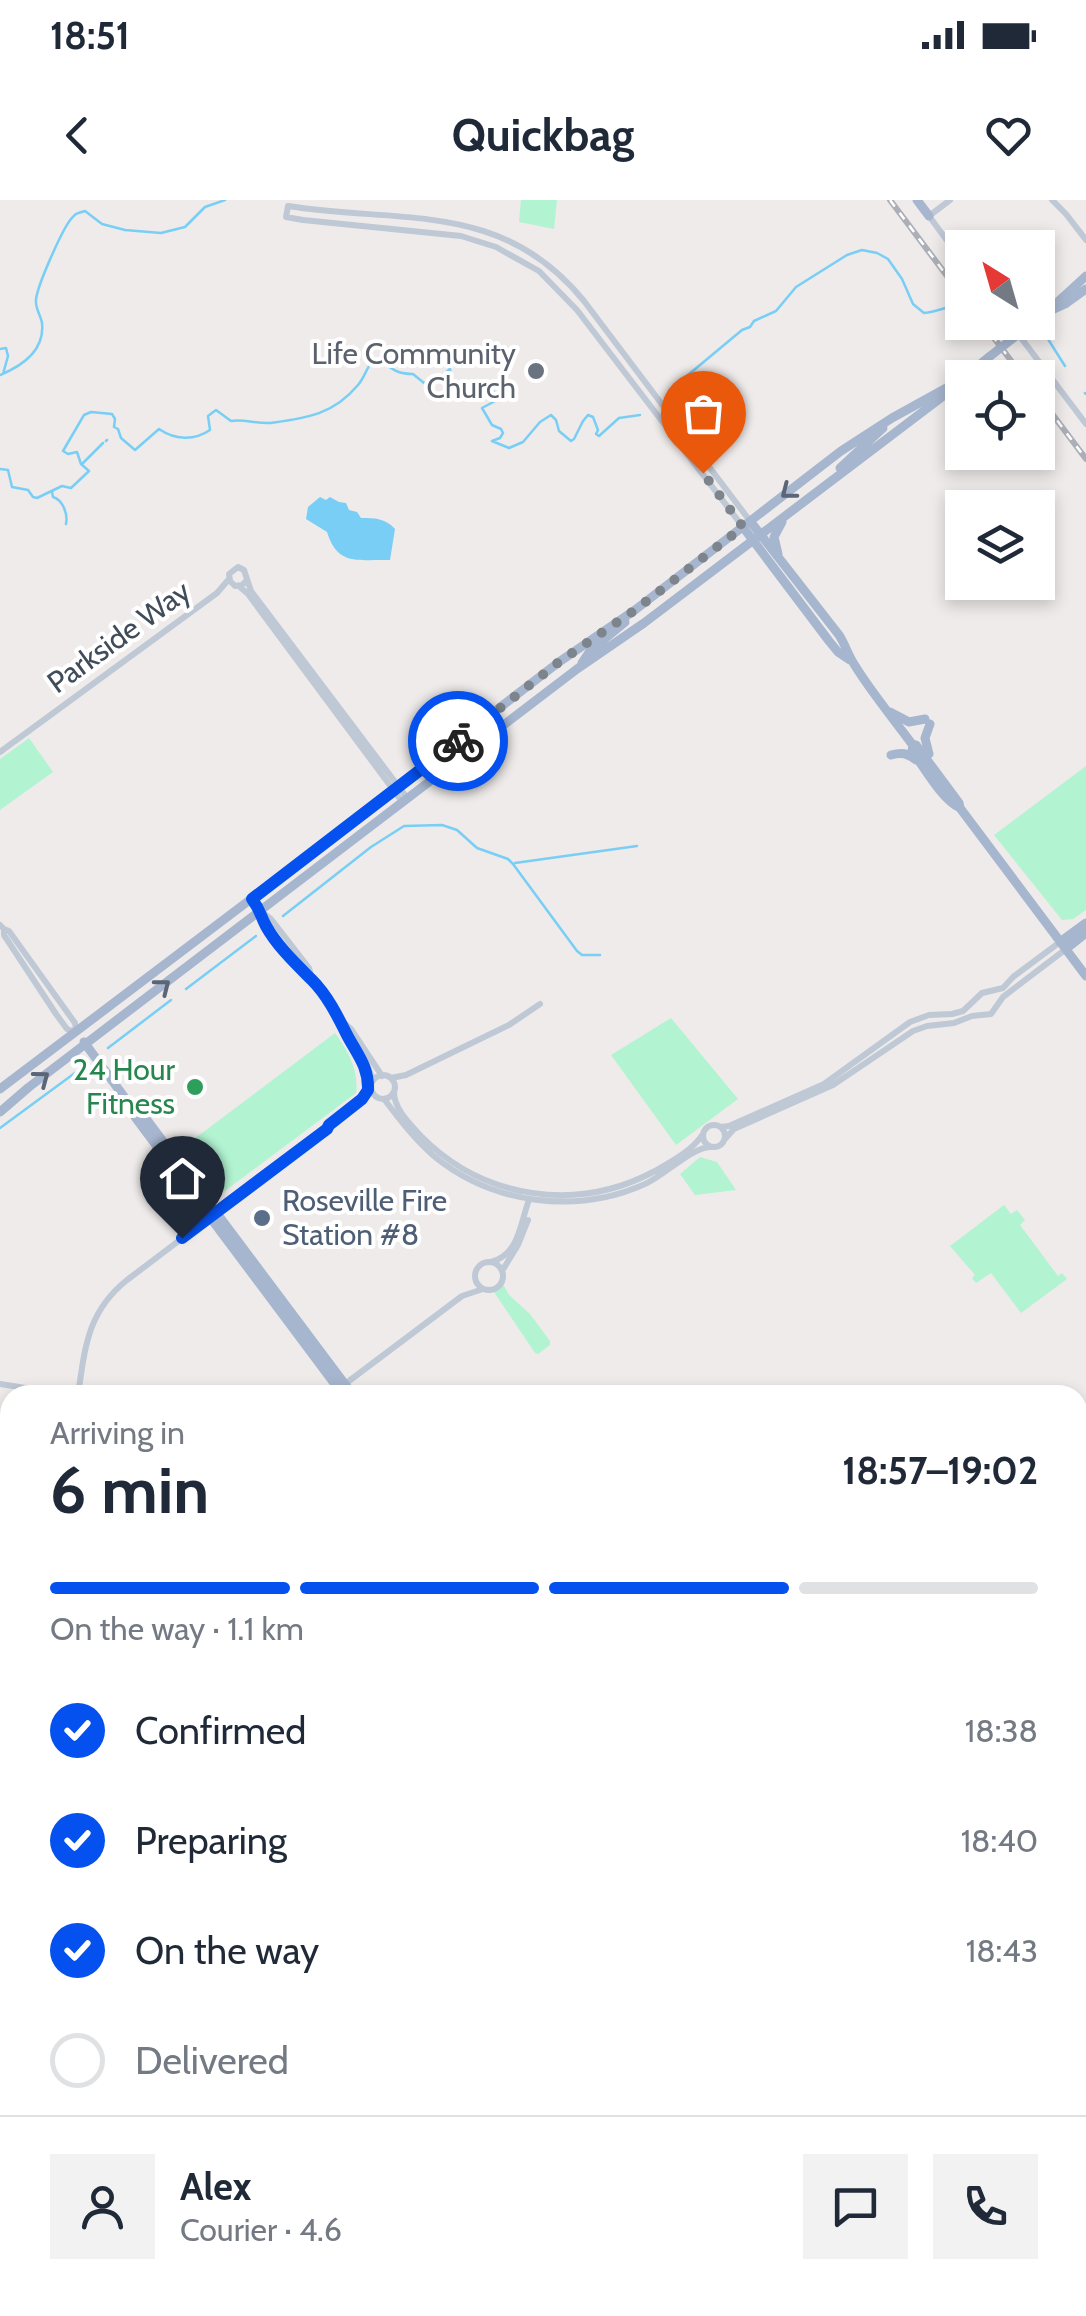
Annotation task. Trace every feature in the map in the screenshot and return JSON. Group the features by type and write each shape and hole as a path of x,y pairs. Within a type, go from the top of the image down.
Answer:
{"main road":[{"path":"917,200 929,216"},
{"path":"1055,303 1086,276"},
{"path":"1055,308 1086,289"},
{"path":"986,360 1012,340"},
{"path":"0,1089 841,452 945,388"},
{"path":"0,1112 577,669 644,623 945,395"},
{"path":"838,476 841,466 892,418"},
{"path":"780,561 774,537 789,512"},
{"path":"746,524 838,652 852,661"},
{"path":"756,537 839,635 852,661 913,745 912,751 931,769 954,806 960,808 1086,976"},
{"path":"577,669 590,651 627,621 627,615"},
{"path":"816,623 830,636 839,635"},
{"path":"888,711 909,722 928,721 925,744 931,769"},
{"path":"892,755 909,754 931,769"},
{"path":"1063,945 1086,923"},
{"path":"1063,945 1086,933"},
{"path":"76,1032 134,1109 135,1118 213,1214 339,1385"}],"street":[{"path":"945,237 929,216 950,200"},
{"path":"1052,200 1086,240"},
{"path":"288,206 452,223 484,230 521,246 560,274 578,294 746,524 569,301 539,271 476,240 286,217 288,206"},
{"path":"350,224 377,215"},
{"path":"450,234 452,223"},
{"path":"569,301 578,294"},
{"path":"1023,340 1086,424"},
{"path":"396,788 252,591 244,570 231,570 234,583 245,590 396,788 406,801"},
{"path":"234,583 247,580"},
{"name":"Parkside Way","path":"0,752 234,583"},
{"path":"252,899 309,968 312,980"},
{"path":"261,911 265,925 386,1077 395,1102 425,1140 452,1162 530,1196 571,1196 618,1187 666,1164 694,1145 709,1126 729,1126 824,1084 910,1022 929,1015 959,1013 982,993 1003,988 1012,977 1063,945"},
{"path":"2,927 10,930 75,1023 76,1032"},
{"path":"887,1038 993,1013 1003,997 1063,945"},
{"path":"990,993 998,1006"},
{"path":"976,999 976,1009 985,1015"},
{"path":"327,1129 362,1099 371,1086 386,1077 406,1074 510,1026 540,1004"},
{"path":"342,1021 369,1065 374,1094 449,1168 484,1186 571,1202 622,1193 662,1176 696,1150 721,1146 738,1128 824,1090 904,1035"},
{"path":"862,1065 887,1038"},
{"path":"80,1385 93,1321 118,1288 327,1129 364,1104 394,1091 406,1074"},
{"path":"720,1127 725,1139"},
{"path":"703,1134 710,1147"},
{"path":"347,1385 462,1296 478,1267 501,1259 510,1250 530,1196"},
{"path":"462,1296 500,1284 502,1271 522,1237 530,1196"},
{"path":"491,1262 502,1271"},
{"path":"475,1278 483,1289"}],"green space":[{"path":"521,200 557,200 554,229 519,222"},
{"path":"29,738 53,772 0,810 0,759"},
{"path":"1086,766 1086,910 1073,919 1062,920 994,835"},
{"path":"671,1018 738,1099 676,1145 611,1055"},
{"path":"335,1033 352,1061 356,1093 218,1196 182,1148"},
{"path":"700,1157 717,1162 736,1190 695,1195 680,1174"},
{"path":"1004,1205 1011,1214 1017,1210 1025,1220 1020,1225 1058,1276 1062,1273 1067,1279 1021,1313 991,1273 976,1283 972,1278 975,1275 950,1246"},
{"path":"503,1284 550,1341 538,1354 494,1292"}],"water":[{"path":"320,497 346,503 361,518 380,519 391,525 395,529 390,560 351,559 337,551 327,532 306,519 308,507"}],"waterway":[{"path":"0,375 24,362 40,341 42,323 36,306 37,293 56,246 76,214 85,211 102,224 125,230 161,233 185,227 205,207 225,200"},
{"path":"670,390 754,321 776,311 796,287 862,250 888,259 913,304 924,313 945,308"},
{"path":"1049,340 1065,366"},
{"path":"0,349 6,348 8,356 3,374"},
{"path":"0,469 8,470 12,487 28,490 37,498 62,486 71,488 89,471 81,464 77,452 63,451 84,415 91,412 112,414 121,438 135,450 159,429 184,438 204,434 210,430 208,416 216,410 231,421 266,423 329,409 349,395 374,359 413,374 424,383 450,369 454,388 459,392 488,385 497,400 482,408 492,425 503,433 492,441 509,448 523,442 551,415 559,431 571,441 588,415 593,417 599,436 619,418 640,415"},
{"path":"83,463 103,443"},
{"path":"52,492 64,508 66,524"},
{"path":"283,916 404,826 442,825 457,830 477,848 508,859 577,951 582,955 600,955"},
{"path":"515,863 637,846"},
{"path":"186,989 256,936"},
{"path":"108,1048 171,1000"},
{"path":"0,1128 83,1067"}],"railway":[{"path":"890,200 945,273"},
{"path":"996,340 1010,360"},
{"path":"1055,418 1086,459"}],"way so far":[{"path":"458,741 743,527 703,473"}],"place":[{"name":"Life Community Church","path":"536,371"},
{"name":"24 Hour Fitness","path":"195,1087"},
{"name":"Roseville Fire Station #8","path":"262,1218"}],"route":[{"path":"182,1238 327,1129 368,1090 368,1074 342,1021 265,925 252,899 458,741"}]}
